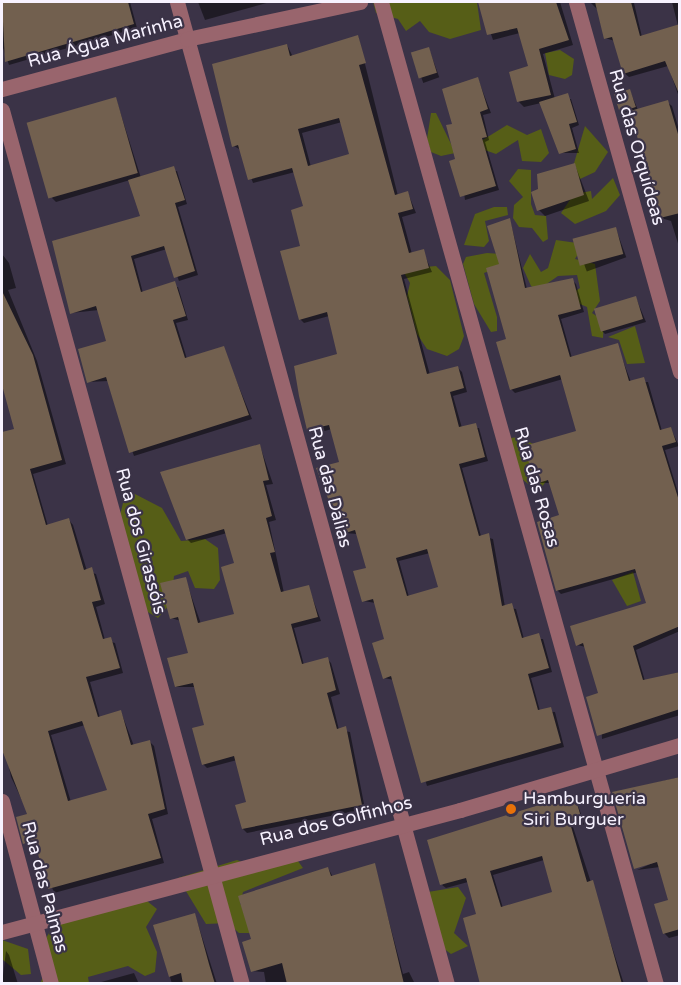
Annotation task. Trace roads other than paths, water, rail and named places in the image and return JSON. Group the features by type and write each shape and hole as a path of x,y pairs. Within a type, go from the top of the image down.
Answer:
{"street":[{"name":"Rua das Dálias","path":"177,2 447,984"},
{"name":"Rua Água Marinha","path":"2,89 187,39 360,2"},
{"name":"Rua das Rosas","path":"381,2 656,984"},
{"name":"Rua das Orquídeas","path":"576,2 680,372"},
{"name":"Rua dos Girassóis","path":"2,110 242,984"},
{"name":"Rua dos Golfinhos","path":"2,932 212,873 402,825 680,745"},
{"name":"Rua das Palmas","path":"2,801 51,984"}],"place":[{"name":"Hamburgueria Siri Burguer","path":"511,809"}]}
